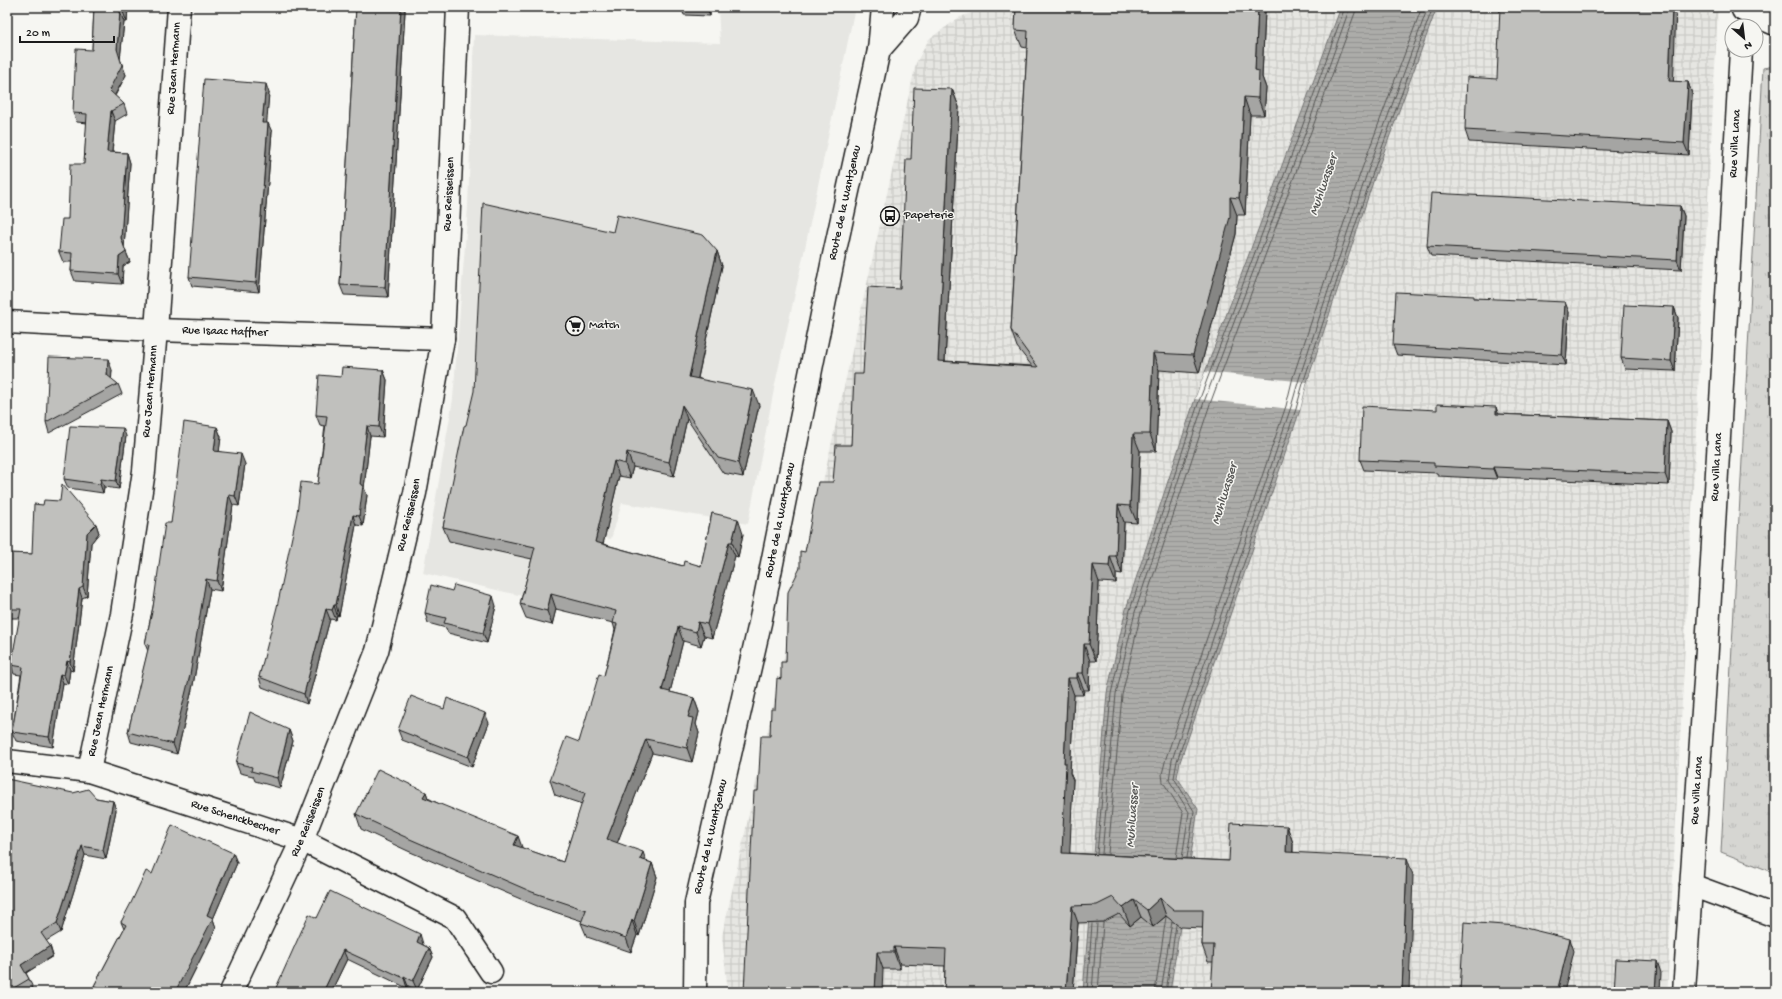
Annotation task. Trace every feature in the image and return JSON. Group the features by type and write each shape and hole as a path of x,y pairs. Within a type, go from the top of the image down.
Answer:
{"street":[{"name":"Rue Jean Hermann","path":"89,771 122,614 144,471 156,330 179,7"},
{"name":"Rue Reisseissen","path":"231,992 302,840 377,651 415,493 443,339 458,7"},
{"name":"Route de la Wantzenau","path":"695,992 696,903 762,616 834,255 879,50 883,7"},
{"name":"Route de la Wantzenau","path":"879,50 913,10"},
{"path":"1743,14 1775,24"},
{"name":"Rue Villa Lana","path":"1684,992 1706,666 1741,58"},
{"name":"Rue Isaac Haffner","path":"7,322 156,330 443,339"},
{"name":"Rue Schenckbecher","path":"7,761 89,771 302,840 455,918 490,972"},
{"path":"1691,885 1775,916"}],"shaded area":[{"path":"718,7 855,7 775,384 748,524 622,503 611,539 582,533 562,605 423,573 453,399 468,207 474,35 720,43"},
{"name":"Papeterie","path":"988,7 1718,7 1667,992 728,992 722,936 916,63 929,39 960,17"}],"green space":[{"path":"1775,66 1775,873 1721,852 1763,68"}],"water":[{"name":"Muhlwasser","path":"1341,7 1437,7 1374,179 1307,382 1300,410 1180,762 1177,777 1198,809 1170,992 1083,992 1107,693 1126,609 1195,399"}],"pier":[{"path":"1205,372 1307,382 1300,410 1195,399"}],"building":[{"path":"94,7 124,7 123,12 120,12 117,49 122,65 109,90 124,104 111,111 107,152 127,153 121,238 126,252 119,257 118,274 71,271 72,253 59,252 62,219 68,219 70,164 84,164 87,114 73,113 76,49 92,50"},
{"path":"356,7 401,7 385,287 340,285"},
{"path":"682,7 708,7 708,11 682,10"},
{"path":"1016,7 1258,7 1255,70 1259,71 1258,98 1244,97 1239,198 1230,197 1230,217 1193,355 1153,353 1150,434 1133,434 1130,506 1118,505 1116,556 1110,556 1109,566 1093,565 1089,644 1084,644 1083,673 1077,673 1077,678 1068,678 1062,853 1229,861 1231,823 1287,826 1286,852 1407,858 1402,992 1211,992 1214,945 1202,945 1203,910 1174,910 1160,898 1147,910 1134,900 1123,908 1113,897 1097,905 1072,906 1066,992 944,992 946,949 894,947 894,952 877,952 875,992 744,992 754,791 758,791 761,736 770,736 771,709 775,709 777,678 781,679 781,662 786,662 788,592 800,568 800,551 805,552 818,482 833,482 836,445 851,445 854,374 863,374 868,287 900,289 906,159 911,159 914,88 952,89 938,361 1038,367 1011,330 1028,31 1015,30"},
{"path":"1500,7 1672,7 1669,81 1688,82 1684,143 1465,130 1467,77 1497,79"},
{"path":"204,79 266,84 262,123 268,123 256,283 189,277"},
{"path":"1431,193 1680,206 1677,260 1427,246"},
{"path":"483,203 613,232 617,215 703,235 717,251 689,377 753,390 738,463 718,458 682,405 669,462 627,452 625,464 614,461 595,542 683,566 684,561 701,566 712,513 738,519 732,542 729,542 707,624 698,622 696,632 678,627 662,690 694,698 688,717 693,718 687,748 646,739 607,839 643,852 640,859 652,863 634,921 632,920 626,938 581,923 586,910 532,892 356,814 378,769 426,792 423,797 518,836 514,845 563,862 585,793 550,780 566,737 579,742 599,674 604,676 617,624 613,623 616,611 551,594 547,611 520,604 535,547 443,527 464,426 466,425 474,391"},
{"path":"1396,292 1474,296 1474,298 1565,302 1562,355 1393,345"},
{"path":"1624,305 1674,307 1671,361 1621,358"},
{"path":"49,357 108,359 107,375 118,384 46,422"},
{"path":"342,367 383,370 379,427 367,426 360,484 363,485 359,516 353,515 336,605 334,605 332,610 326,609 304,694 259,677 277,607 297,513 301,482 318,484 327,416 316,415 319,375 341,377"},
{"path":"1437,404 1496,407 1496,414 1667,421 1665,474 1493,467 1493,469 1434,466 1434,463 1360,460 1362,406 1437,410"},
{"path":"184,422 217,427 214,451 241,454 235,496 229,495 217,581 206,579 190,675 173,744 128,732 149,645 145,644 153,607 165,523 171,523"},
{"path":"70,426 123,428 116,481 101,479 100,484 64,479"},
{"path":"62,484 96,524 87,533 83,587 79,589 70,662 67,661 64,675 60,674 49,737 12,732 23,667 11,665 21,609 7,609 7,553 32,554 34,504 43,505 44,500 60,501"},
{"path":"431,585 452,591 454,585 493,596 483,633 444,623 446,618 425,613"},
{"path":"411,696 444,709 447,698 485,713 468,757 398,730"},
{"path":"250,712 289,730 277,778 251,771 252,767 236,763"},
{"path":"7,779 73,793 88,789 96,798 113,801 103,850 82,846 57,923 41,933 50,946 21,965 29,979 7,992"},
{"path":"172,825 233,853 207,915 213,918 175,992 106,992 94,986 126,925 121,922 146,871 152,874"},
{"path":"330,891 420,934 417,942 429,948 413,981 343,950 323,992 272,992 273,989 275,990 309,914 317,918"},
{"path":"1464,922 1517,926 1570,939 1557,992 1460,992"},
{"path":"1616,959 1657,961 1655,992 1614,992"},
{"path":"575,988 582,992 573,992"}],"place":[{"name":"Papeterie","path":"890,216"},
{"name":"Match","path":"575,326"}]}
